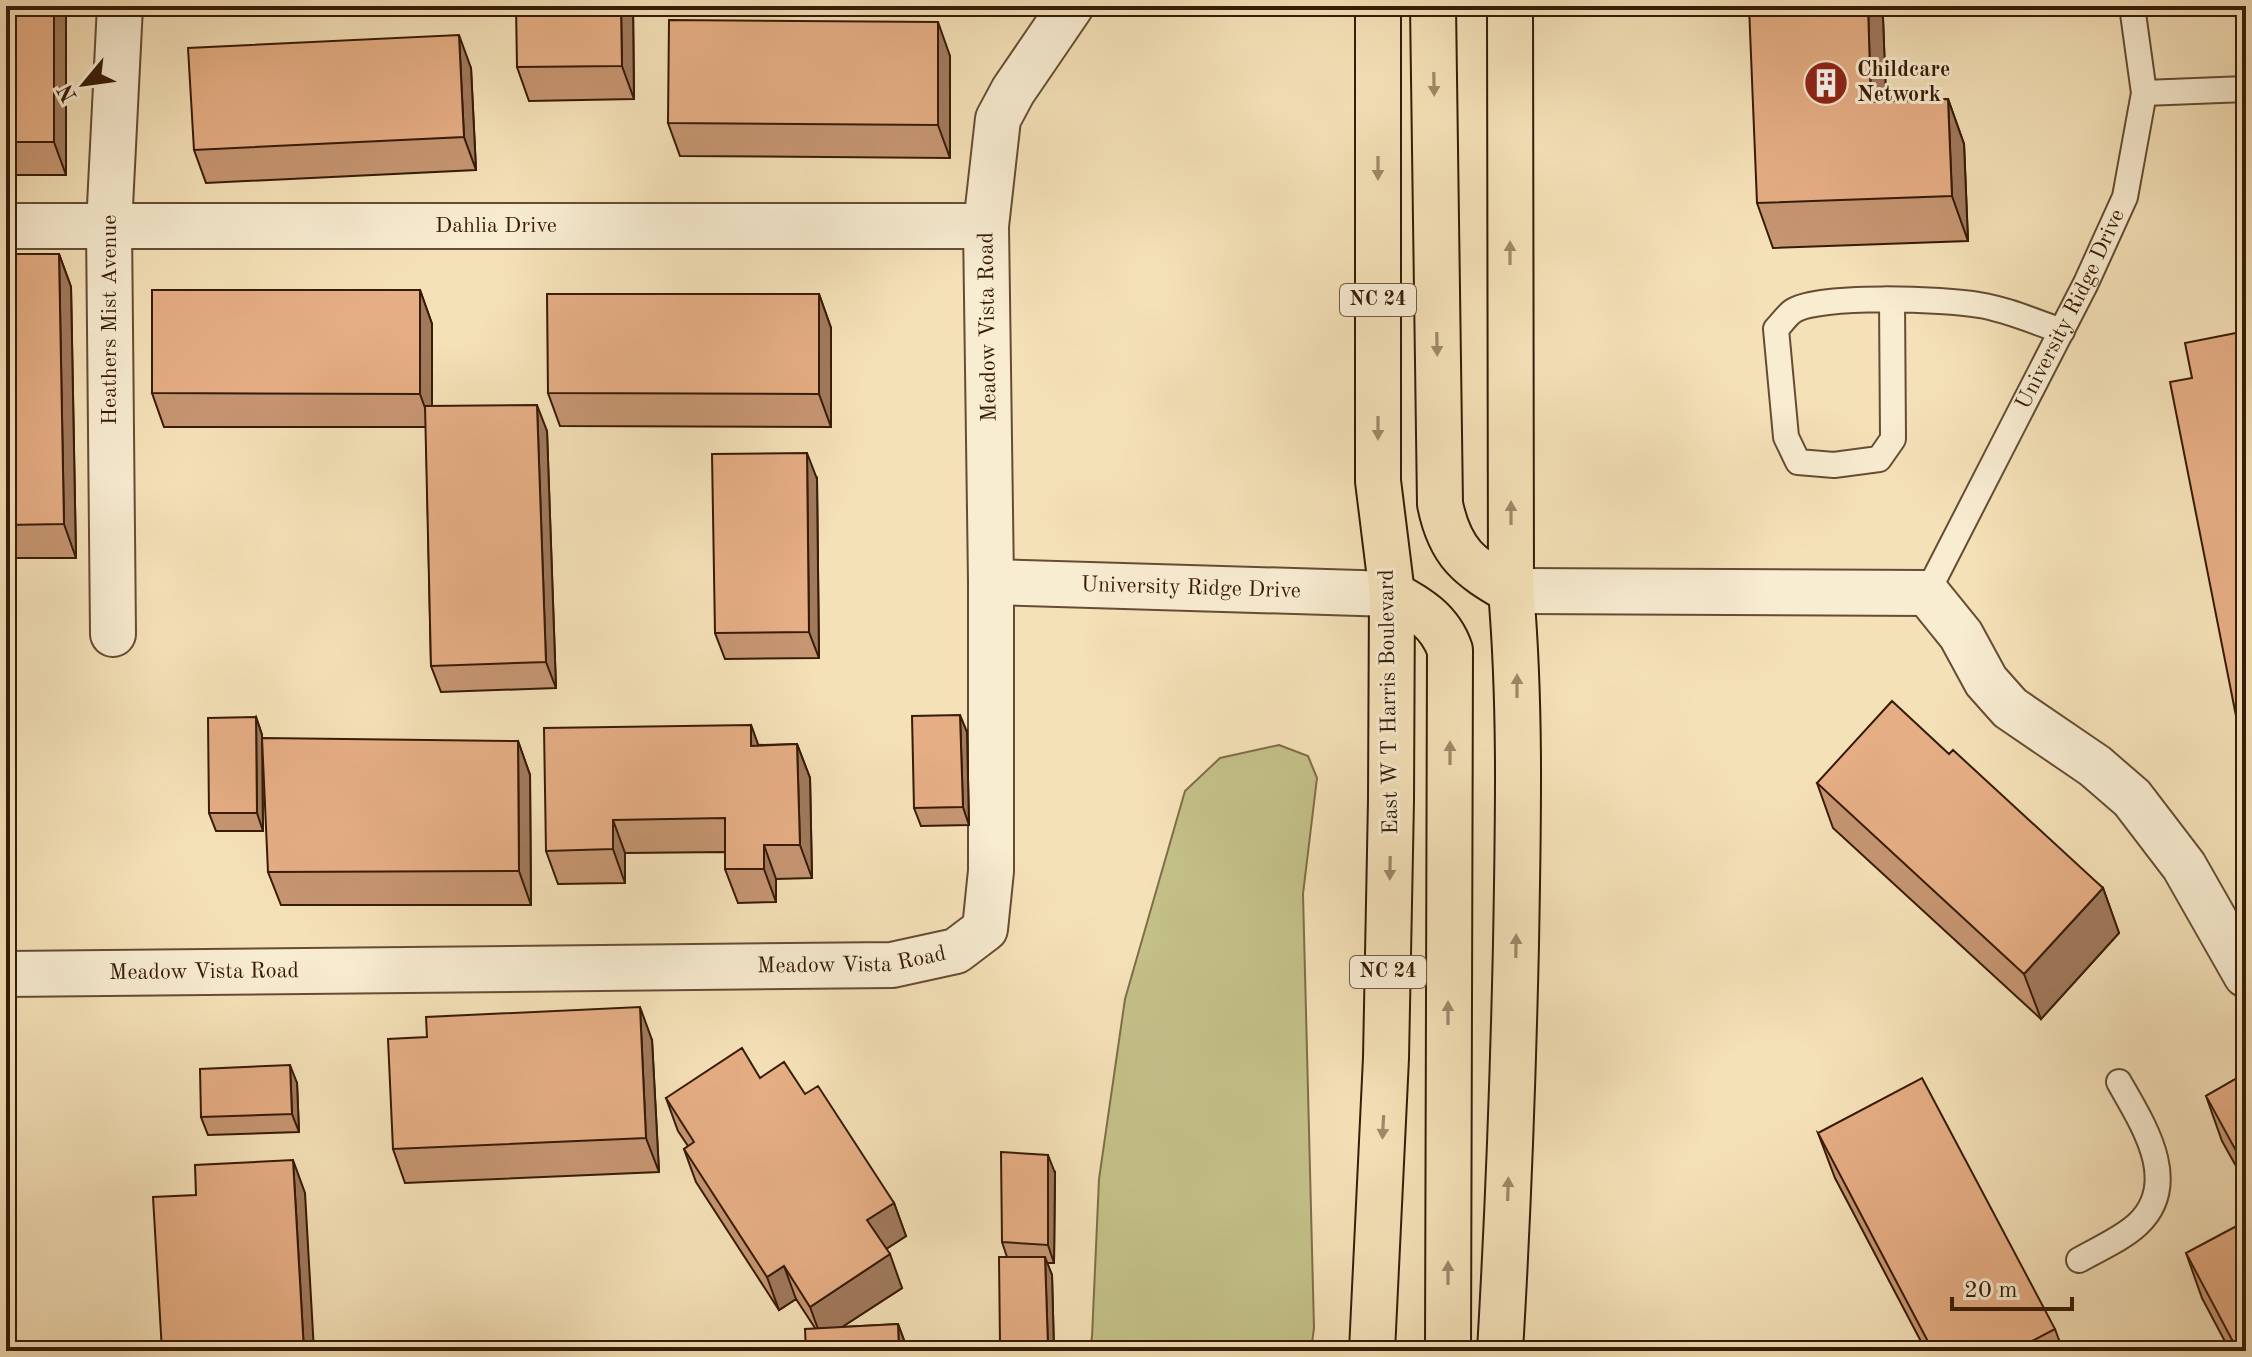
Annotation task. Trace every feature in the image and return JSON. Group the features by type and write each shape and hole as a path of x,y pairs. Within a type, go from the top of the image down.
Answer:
{"main road":[{"name":"East W T Harris Boulevard","path":"1372,1351 1386,1058 1392,594 1378,481 1378,6"},
{"path":"1433,6 1440,504 1451,540 1463,557 1477,572 1511,591"},
{"path":"1500,1351 1514,1051 1518,837 1517,669 1511,591 1510,6"},
{"path":"1392,594 1431,619 1440,629 1450,650 1448,1351"}],"street":[{"name":"Heathers Mist Avenue","path":"113,634 109,226 120,6"},
{"name":"Meadow Vista Road","path":"6,974 892,965 956,951 985,929 991,871 986,226 998,119 1013,91 1071,6"},
{"name":"Dahlia Drive","path":"6,226 986,226"},
{"name":"University Ridge Drive","path":"991,582 1392,594"},
{"path":"1511,591 1927,593 1961,635 1986,681 2010,708 2095,766 2132,798 2184,866 2246,975"}],"lane":[{"name":"University Ridge Drive","path":"1927,593 2062,331 2125,197 2144,93 2132,6"},
{"path":"2144,93 2246,89"},
{"path":"1892,300 1893,439 1879,459 1834,465 1798,462 1786,437 1776,329 1793,311 1814,303 1892,300 1918,299 1980,305 2062,331"},
{"path":"2079,1260 2138,1224 2155,1203 2159,1164 2119,1082"}],"shaded area":[{"path":"1279,745 1308,756 1317,778 1303,894 1314,1328 1311,1351 1089,1351 1099,1179 1125,999 1185,791 1220,758"}],"building":[{"path":"6,6 54,6 54,142 6,142"},
{"path":"516,6 621,6 622,66 517,67"},
{"name":"Childcare Network","path":"1749,6 1868,6 1871,102 1948,99 1952,196 1757,203"},
{"path":"669,20 938,22 938,125 668,123"},
{"path":"459,35 464,137 194,150 188,48"},
{"path":"6,254 59,254 64,524 6,525"},
{"path":"152,290 420,290 420,394 152,393"},
{"path":"547,294 819,294 819,394 548,393"},
{"path":"2246,331 2246,724 2238,726 2170,382 2192,378 2185,343"},
{"path":"537,405 546,662 431,666 425,406"},
{"path":"807,453 809,632 715,633 712,454"},
{"path":"1892,701 1949,754 1953,750 2103,888 2024,974 1817,783"},
{"path":"960,715 963,807 914,808 912,716"},
{"path":"256,717 257,813 209,813 208,718"},
{"path":"751,725 751,746 797,744 800,845 764,845 764,869 725,869 725,818 613,820 613,849 546,851 544,728"},
{"path":"262,738 518,741 519,871 268,872"},
{"path":"640,1007 646,1138 393,1149 388,1039 427,1037 426,1017"},
{"path":"742,1048 760,1078 784,1062 805,1094 818,1086 894,1203 867,1220 890,1254 810,1307 784,1266 767,1277 684,1149 694,1142 666,1098"},
{"path":"290,1065 292,1114 201,1117 200,1069"},
{"path":"2246,1073 2246,1169 2206,1096"},
{"path":"1922,1078 2055,1329 2013,1351 1933,1351 1818,1133"},
{"path":"1001,1152 1048,1155 1048,1245 1002,1242"},
{"path":"293,1160 304,1351 162,1351 153,1197 196,1195 195,1165"},
{"path":"2246,1221 2246,1351 2238,1351 2186,1253"},
{"path":"999,1257 1045,1257 1048,1346 1000,1344"},
{"path":"898,1324 899,1351 806,1351 805,1329"}],"place":[{"name":"Childcare Network","path":"1826,83"}]}
